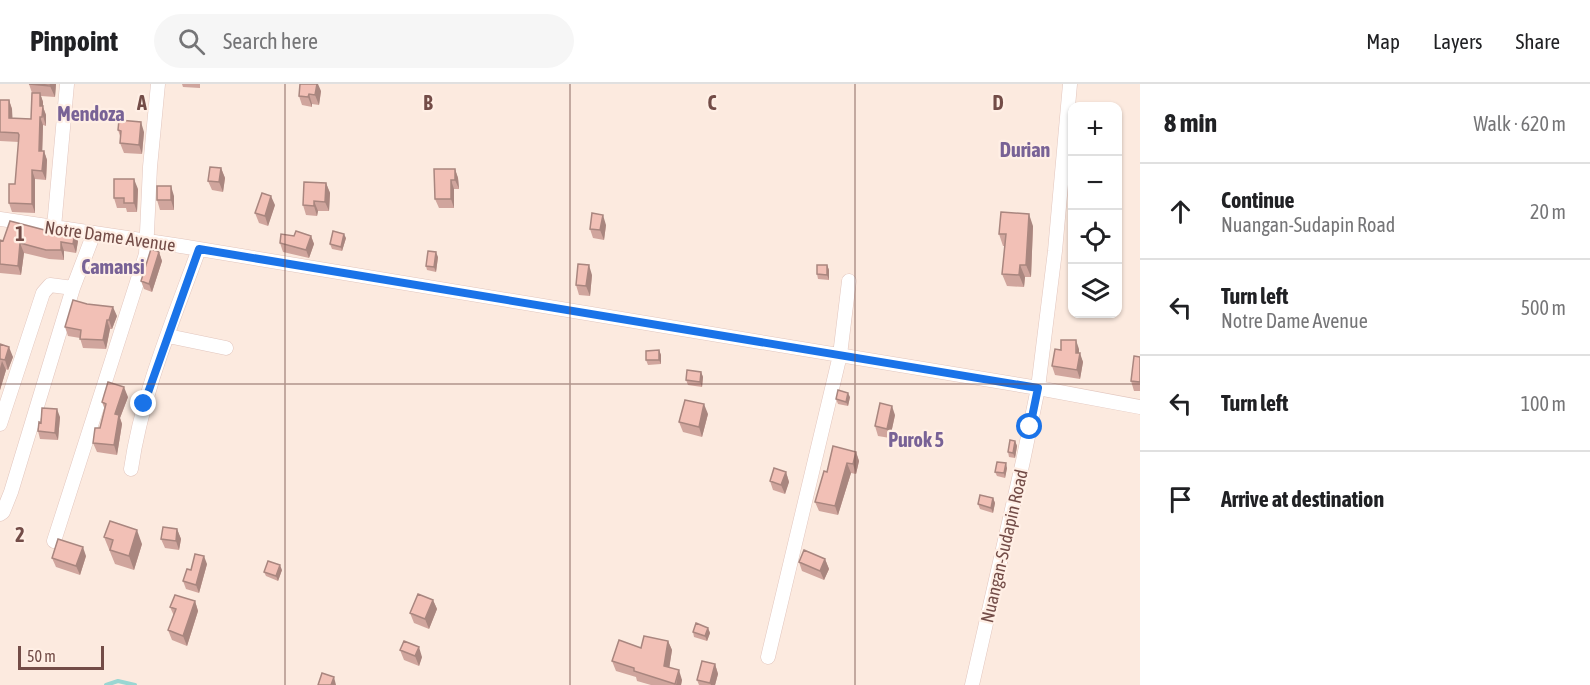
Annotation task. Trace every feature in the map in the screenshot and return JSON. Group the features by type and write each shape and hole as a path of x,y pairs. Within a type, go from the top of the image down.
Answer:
{"street":[{"path":"54,227 67,84"},
{"path":"54,541 146,254 150,167 158,84"},
{"name":"Nuangan-Sudapin Road","path":"972,685 1038,388 1055,251 1070,84"},
{"name":"Notre Dame Avenue","path":"0,219 199,249 1038,388 1140,407"},
{"path":"0,514 11,492 73,288 94,233"},
{"path":"131,469 144,404 199,249"},
{"path":"768,657 840,355 849,280"},
{"path":"0,424 42,293 50,285 73,288"},
{"path":"168,336 226,348"}],"building":[{"path":"300,84 317,84 315,95 299,96"},
{"path":"32,93 40,93 40,106 43,106 42,117 40,117 39,151 44,151 42,171 32,170 32,204 9,203 9,184 15,184 19,135 18,133 0,132 0,100 9,100 9,118 31,119"},
{"path":"119,120 141,122 139,145 120,143"},
{"path":"210,167 221,168 219,182 208,181"},
{"path":"434,169 455,169 455,180 451,180 451,199 435,199"},
{"path":"114,179 134,179 134,203 124,203 124,198 114,198"},
{"path":"304,182 326,183 325,202 314,201 314,206 303,205"},
{"path":"157,186 171,186 171,200 157,200"},
{"path":"262,193 271,196 265,216 255,213"},
{"path":"1001,212 1029,214 1026,265 1020,265 1019,275 1002,274 1006,234 999,234"},
{"path":"592,213 603,215 600,230 590,229"},
{"path":"10,221 60,234 61,229 75,231 73,244 61,242 61,250 46,250 20,243 18,266 0,264 0,240 3,241"},
{"path":"296,231 311,236 306,250 280,243 281,234 294,236"},
{"path":"333,231 344,234 341,247 330,244"},
{"path":"151,249 159,252 149,284 141,281"},
{"path":"428,251 436,252 434,267 426,266"},
{"path":"578,264 589,265 586,286 576,285"},
{"path":"817,265 827,265 827,275 817,274"},
{"path":"73,300 113,307 109,320 107,320 103,340 80,339 81,330 65,327"},
{"path":"1061,340 1076,340 1076,353 1080,353 1077,370 1052,366 1055,349 1061,350"},
{"path":"0,344 9,347 5,360 0,359"},
{"path":"659,350 659,360 646,360 646,351"},
{"path":"1134,356 1140,357 1140,382 1131,381"},
{"path":"687,370 701,372 700,382 686,380"},
{"path":"108,382 124,387 115,414 119,415 114,445 93,443 95,428 100,428 106,404 102,402"},
{"path":"838,390 848,393 846,402 836,399"},
{"path":"685,400 704,404 699,427 679,422"},
{"path":"880,403 892,406 887,429 875,426"},
{"path":"42,408 57,409 55,433 38,431"},
{"path":"1010,440 1015,441 1013,453 1008,452"},
{"path":"833,446 856,452 853,464 847,463 835,506 815,502 824,471 827,472"},
{"path":"997,462 1006,463 1004,473 995,472"},
{"path":"774,468 786,472 781,485 770,481"},
{"path":"980,495 993,498 991,508 978,504"},
{"path":"110,521 137,530 129,556 110,550 113,540 104,537"},
{"path":"163,527 177,529 176,541 161,539"},
{"path":"58,539 83,547 76,566 52,558"},
{"path":"804,550 825,559 820,571 799,562"},
{"path":"195,554 204,556 196,585 183,581 187,569 191,570"},
{"path":"268,561 280,565 276,576 264,572"},
{"path":"418,594 433,600 425,619 410,613"},
{"path":"175,595 195,601 183,636 168,630 176,609 170,607"},
{"path":"696,623 708,628 705,636 693,632"},
{"path":"644,636 668,641 664,666 679,670 675,684 634,671 634,668 612,661 619,640 641,648"},
{"path":"404,641 419,647 415,656 400,650"},
{"path":"702,661 715,664 710,683 697,680"},
{"path":"322,673 334,677 331,685 318,685"}],"waterway":[{"path":"106,685 118,681 135,685"}],"district":[{"name":"Mendoza","path":"91,113"},
{"name":"Durian","path":"1025,149"},
{"name":"Camansi","path":"113,266"},
{"name":"Purok 5","path":"916,439"}],"route":[{"path":"144,404 199,249 1038,388 1030,427"}]}
